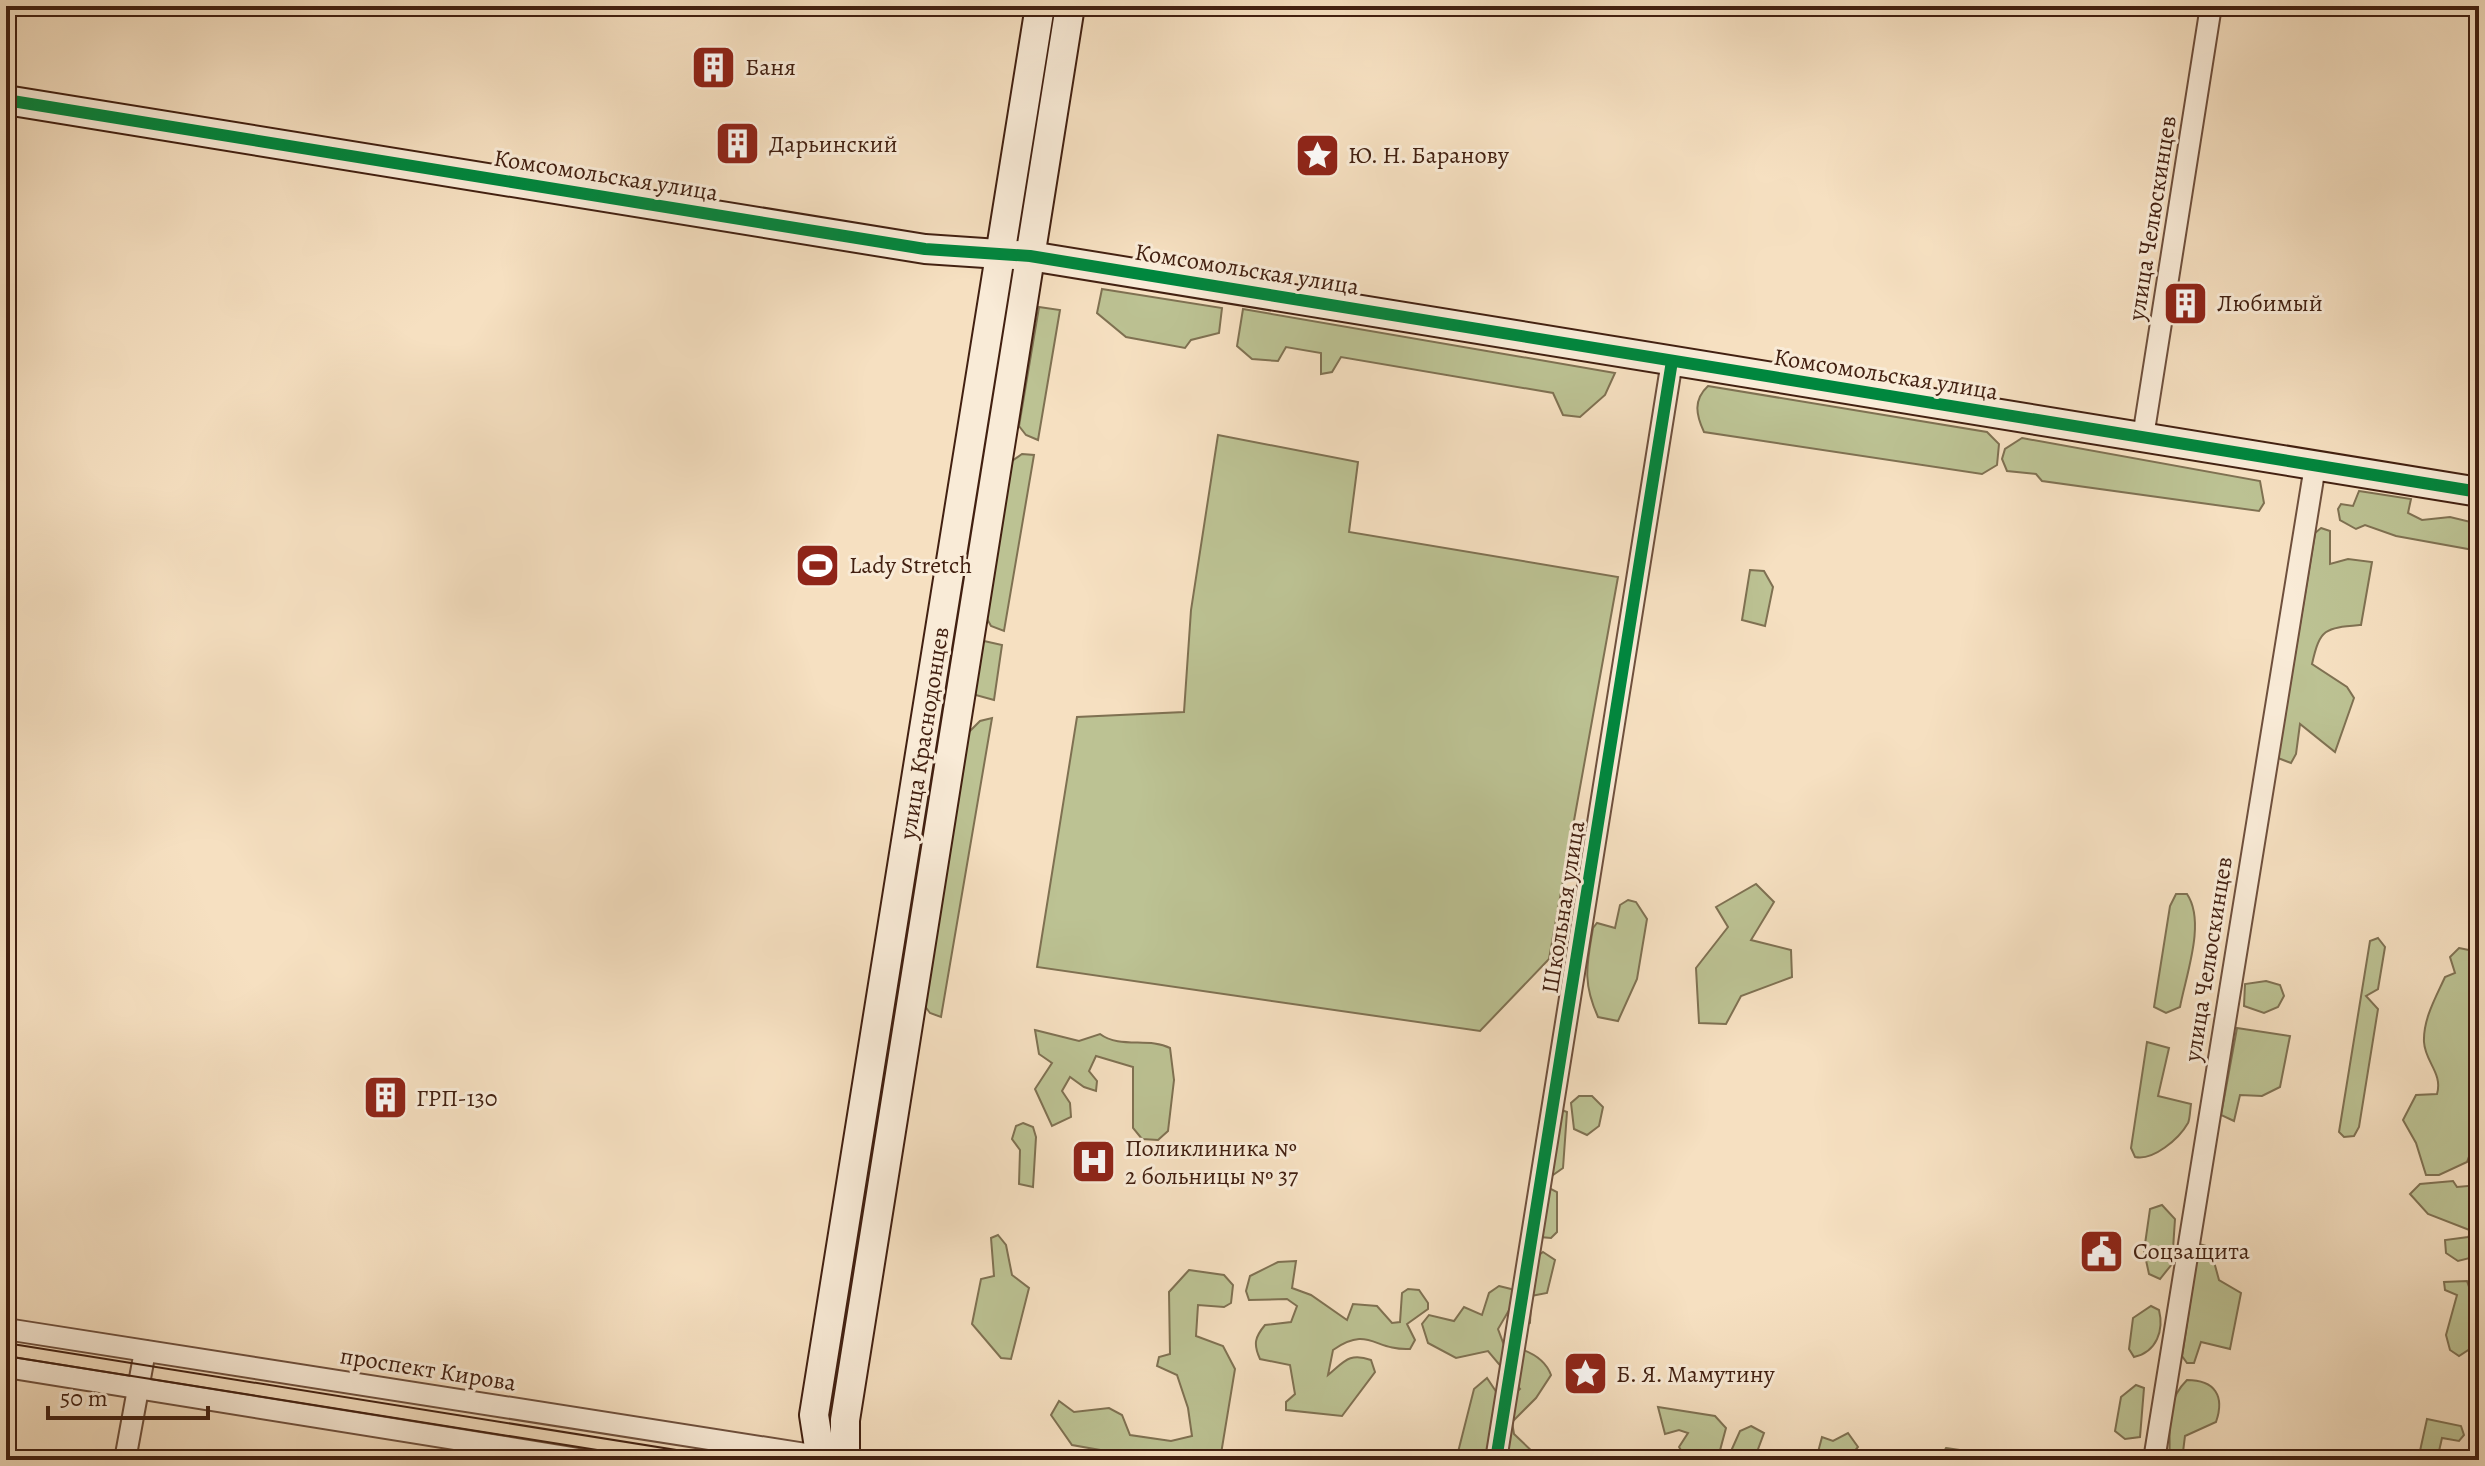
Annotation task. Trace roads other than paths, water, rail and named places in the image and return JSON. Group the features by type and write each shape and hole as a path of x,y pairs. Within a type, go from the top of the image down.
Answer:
{"main road":[{"name":"улица Краснодонцев","path":"832,1459 814,1415 1040,6"},
{"name":"улица Краснодонцев","path":"832,1459 847,1405 1070,6"},
{"name":"Комсомольская улица","path":"6,100 925,249 1030,256 2479,492"}],"street":[{"name":"улица Челюскинцев","path":"2143,437 2211,6"},
{"name":"Школьная улица","path":"1496,1460 1672,361"},
{"name":"улица Челюскинцев","path":"2154,1460 2315,466"},
{"name":"проспект Кирова","path":"6,1329 832,1459"},
{"path":"125,1460 145,1351"},
{"path":"6,1367 585,1460"}],"tram line":[{"path":"6,1343 739,1460"},
{"path":"6,1356 660,1460"}],"place":[{"name":"Баня","path":"714,67"},
{"name":"Дарьинский","path":"738,144"},
{"name":"Ю. Н. Баранову","path":"1317,155"},
{"name":"Любимый","path":"2186,303"},
{"name":"Lady Stretch","path":"818,565"},
{"name":"ГРП-130","path":"385,1098"},
{"name":"Поликлиника № 2 больницы № 37","path":"1094,1162"},
{"name":"Соцзащита","path":"2102,1251"},
{"name":"Б. Я. Мамутину","path":"1585,1374"}]}
